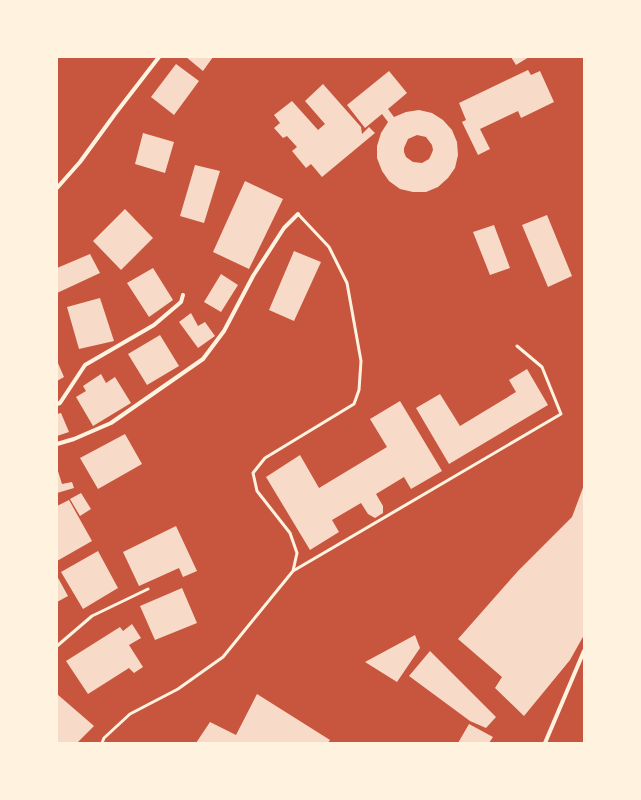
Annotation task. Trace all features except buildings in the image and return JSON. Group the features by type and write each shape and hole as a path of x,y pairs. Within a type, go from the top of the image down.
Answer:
{"street":[{"path":"57,188 80,162 114,114 159,57"},
{"path":"57,444 74,439 111,423 203,359 224,331 254,276 284,228 298,214"},
{"path":"57,404 60,403 85,365 154,325 181,302 184,294"},
{"path":"545,743 584,651"}],"lane":[{"path":"293,571 297,553 290,533 257,491 253,473 265,458 354,404 359,390 361,361 347,282 329,247 298,214"},
{"path":"102,743 104,738 130,714 178,689 223,657 293,571 561,414 542,367 517,346"},
{"path":"57,646 92,616 148,589"}]}
